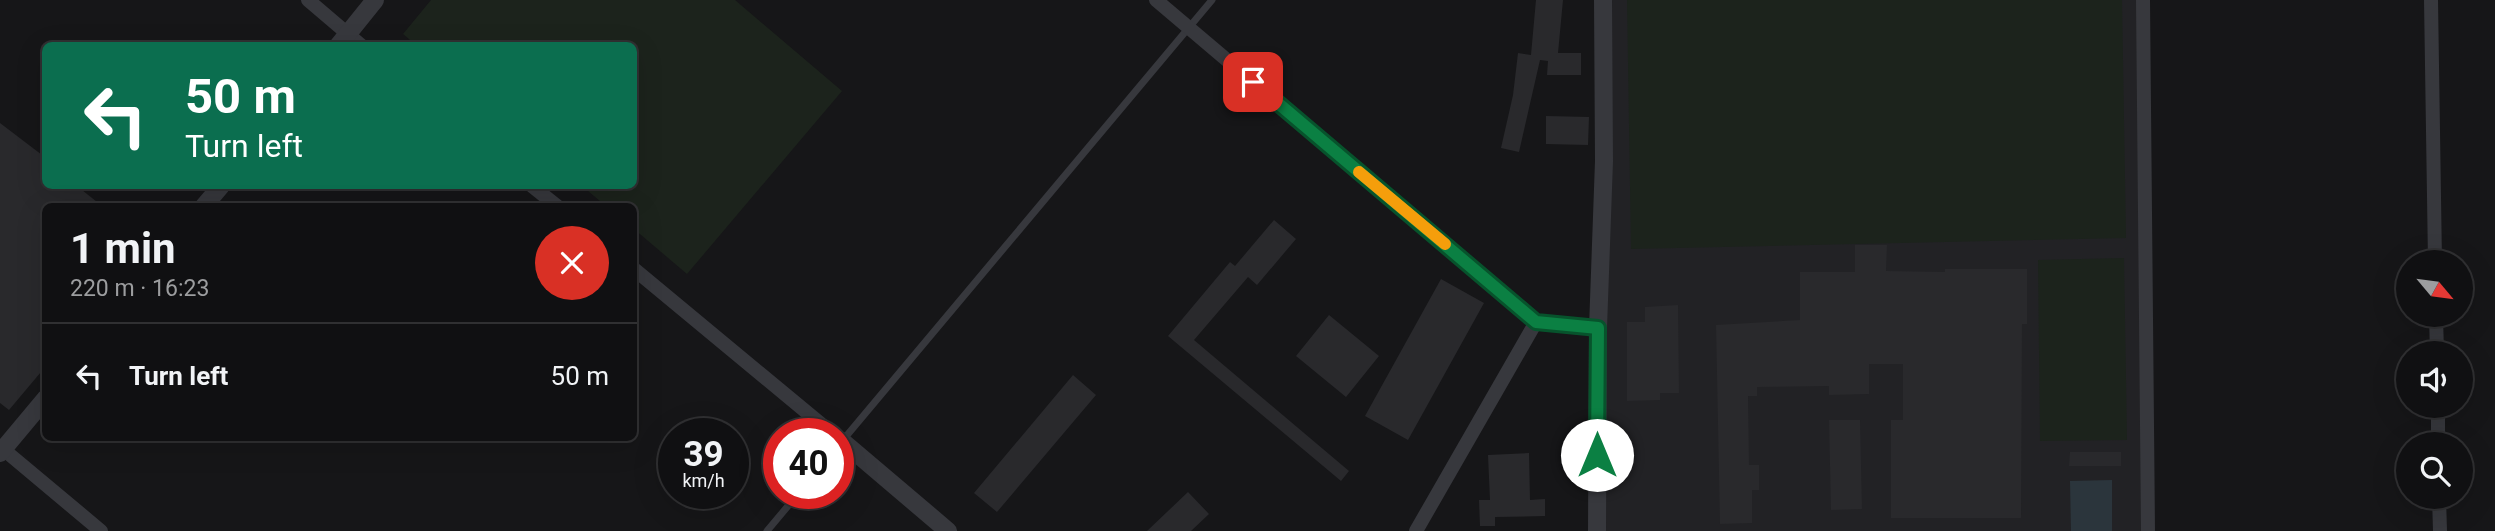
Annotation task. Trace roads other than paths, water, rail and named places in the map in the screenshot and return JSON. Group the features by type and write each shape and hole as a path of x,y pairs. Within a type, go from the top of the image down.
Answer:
{"street":[{"path":"308,0 343,39 375,0"},
{"path":"1156,0 1536,322 1598,328"},
{"path":"1597,531 1598,328 1604,161 1603,0"},
{"path":"2143,0 2148,531"},
{"path":"2431,0 2435,250"},
{"path":"207,203 218,189"},
{"path":"536,189 554,203"},
{"path":"637,272 812,418"},
{"path":"1416,531 1536,322"},
{"path":"42,403 1,451 101,531"},
{"path":"854,453 948,531"},
{"path":"2439,509 2440,531"}],"lane":[{"path":"854,421 1212,0"},
{"path":"767,531 785,509"}]}
